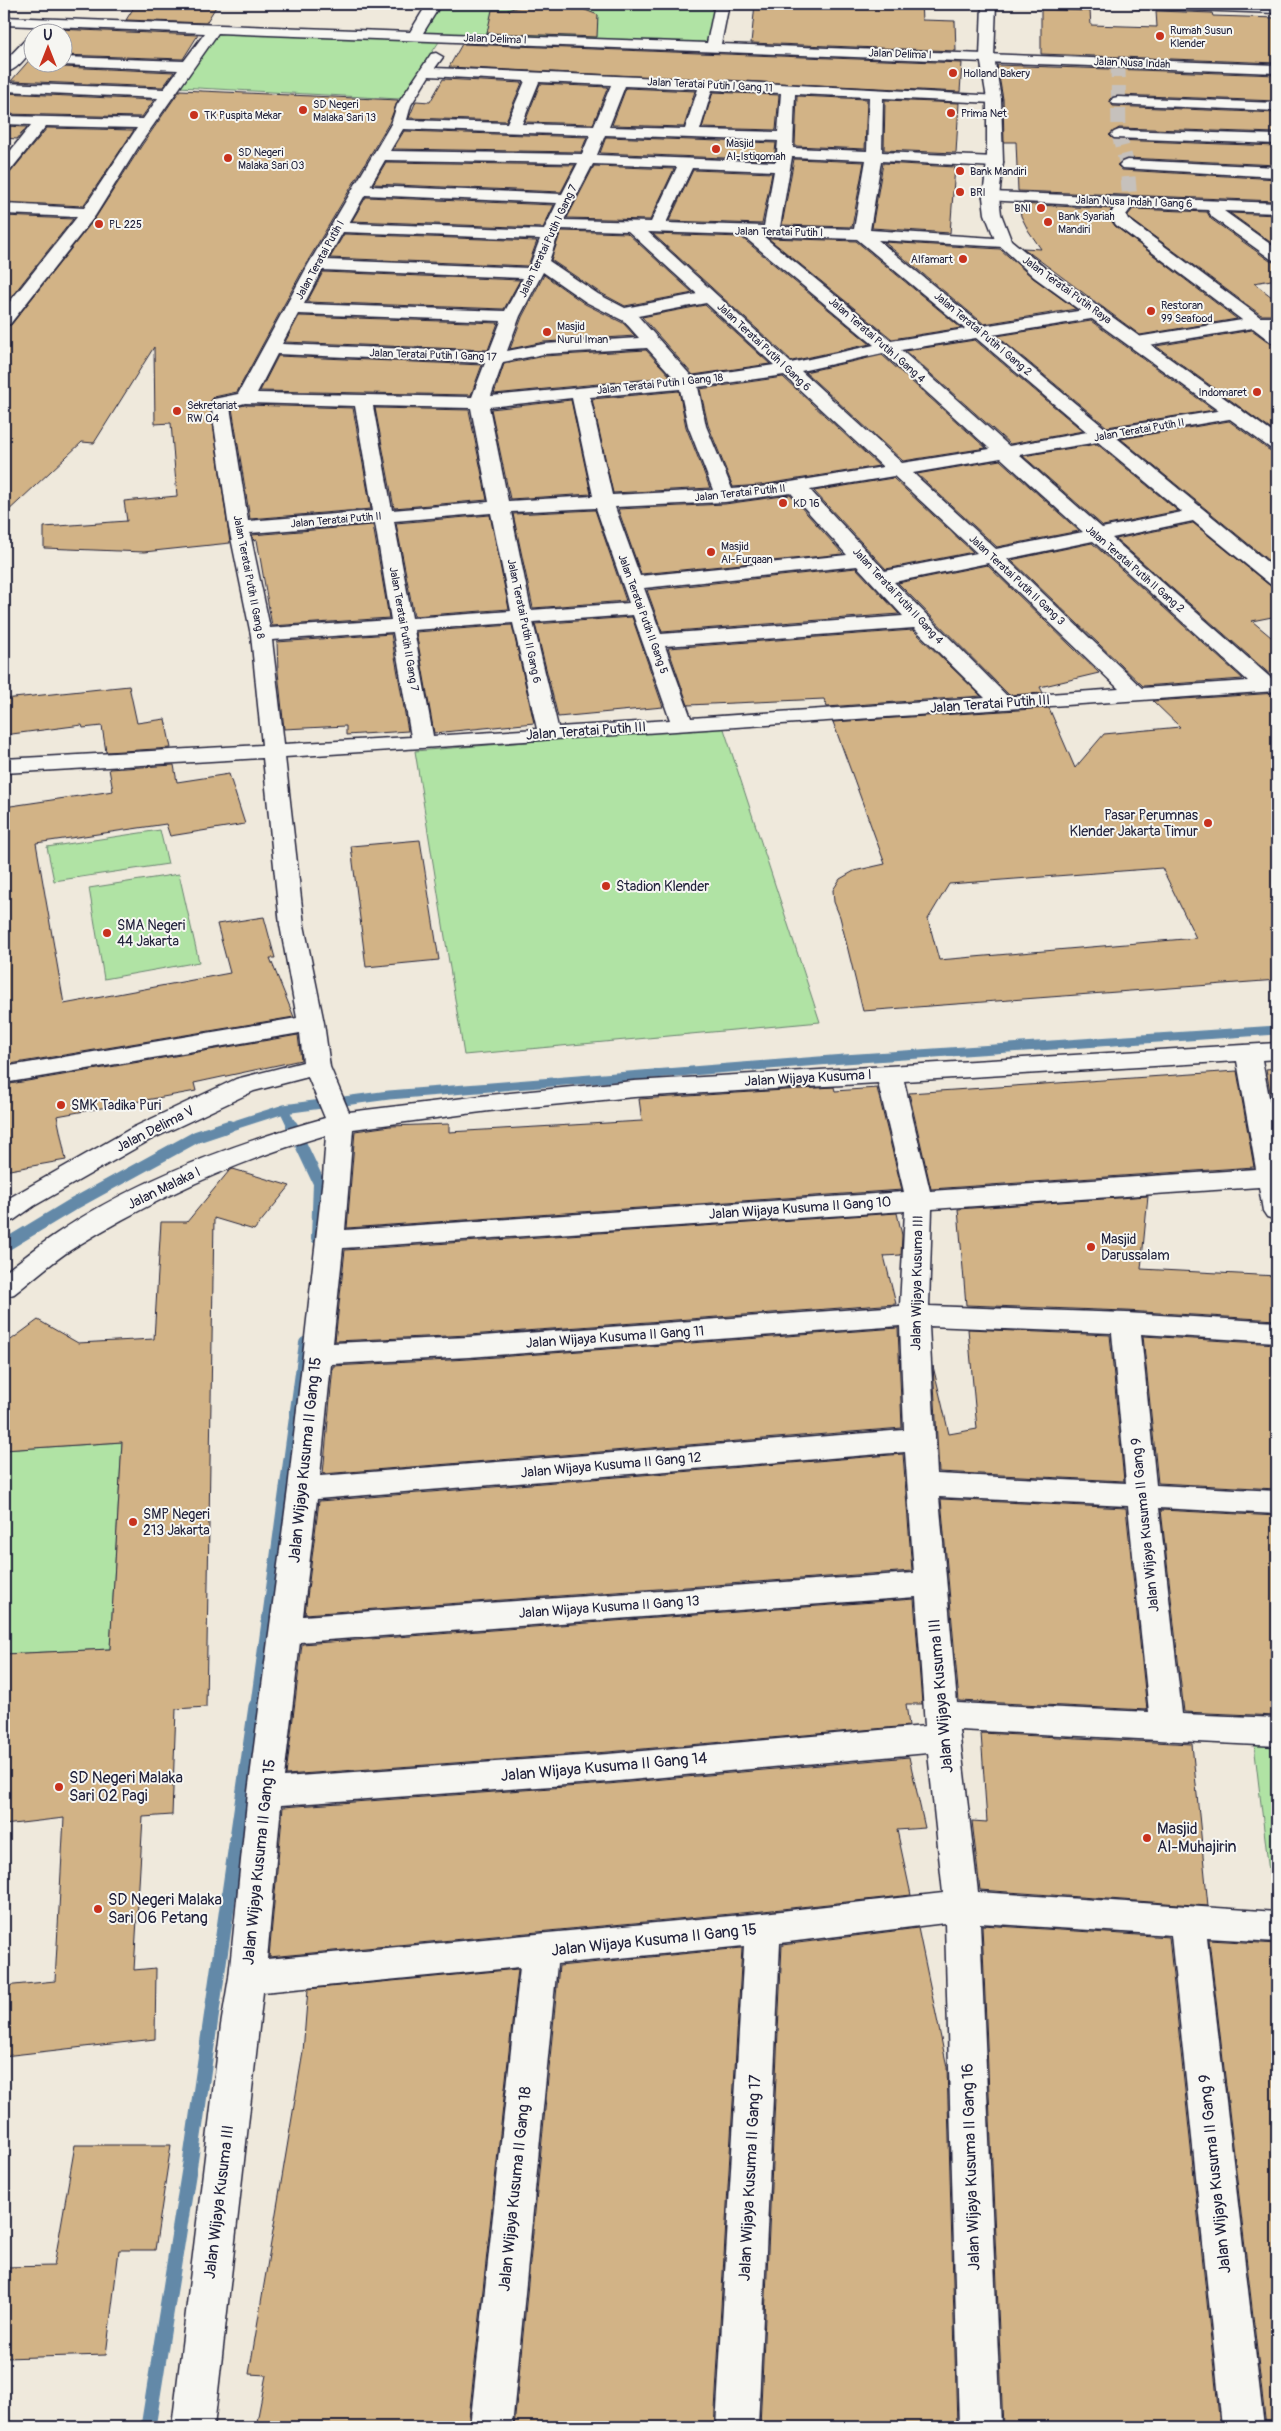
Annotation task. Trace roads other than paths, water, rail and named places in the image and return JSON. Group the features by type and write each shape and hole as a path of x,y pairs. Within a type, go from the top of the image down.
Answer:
{"street":[{"path":"415,36 434,4"},
{"path":"713,47 722,4"},
{"name":"Jalan Teratai Putih Raya","path":"989,4 987,57 994,99 995,162 992,197 993,214 1004,242 1040,273 1277,444"},
{"path":"1135,4 1277,9"},
{"name":"Jalan Delima I","path":"4,21 22,24"},
{"name":"Jalan Delima I","path":"72,27 215,28 987,57"},
{"path":"6,313 89,213 215,28"},
{"name":"Jalan Teratai Putih I","path":"245,398 316,265 398,124 404,105 448,37"},
{"path":"4,69 22,52"},
{"name":"Jalan Nusa Indah","path":"987,57 1277,69"},
{"path":"16,59 22,59"},
{"path":"72,61 190,66"},
{"name":"Jalan Teratai Putih I Gang 11","path":"426,72 994,99"},
{"path":"512,129 534,77"},
{"name":"Jalan Teratai Putih I Gang 7","path":"479,403 511,316 538,268 552,229 588,159 620,80"},
{"path":"691,135 707,84"},
{"path":"4,87 170,94"},
{"path":"770,230 784,152 788,89"},
{"path":"861,234 874,156 876,93"},
{"path":"1118,101 1277,107"},
{"path":"4,120 148,124"},
{"path":"4,169 42,121"},
{"path":"398,124 691,135 784,152 995,162"},
{"path":"1119,135 1277,140"},
{"path":"380,155 687,163 784,152"},
{"path":"656,228 687,163"},
{"path":"1127,165 1277,172"},
{"path":"358,190 566,199"},
{"name":"Jalan Nusa Indah I Gang 6","path":"992,197 1277,208"},
{"path":"1130,201 1121,209 1118,215 1122,222 1277,338"},
{"path":"1217,206 1215,211 1218,214 1277,256"},
{"path":"4,209 89,213"},
{"name":"Jalan Teratai Putih I","path":"338,227 552,229 633,227 747,231 770,230 1004,242"},
{"name":"Jalan Teratai Putih I Gang 6","path":"633,227 786,369 827,404 895,469"},
{"name":"Jalan Teratai Putih I Gang 4","path":"747,231 887,347 1005,453"},
{"name":"Jalan Teratai Putih I Gang 2","path":"861,234 981,331 1102,437 1277,580"},
{"path":"316,265 538,268 592,298 625,313 688,384 697,426 725,496"},
{"path":"625,313 709,297"},
{"path":"292,309 511,316"},
{"name":"Jalan Teratai Putih I Gang 18","path":"220,404 225,400 245,398 479,403 503,398 688,384 786,369 887,347 1097,313"},
{"path":"1138,342 1277,319"},
{"name":"Jalan Teratai Putih I Gang 17","path":"272,349 496,358 544,349 652,342"},
{"name":"Jalan Teratai Putih II Gang 5","path":"580,392 604,502 683,725"},
{"name":"Jalan Teratai Putih II Gang 7","path":"363,400 423,742"},
{"name":"Jalan Teratai Putih II Gang 6","path":"479,403 522,616 549,734"},
{"name":"Jalan Teratai Putih II Gang 8","path":"220,404 239,528 261,635 274,751"},
{"name":"Jalan Teratai Putih II","path":"239,528 500,507 725,496 796,487 895,469 1005,453 1235,413"},
{"name":"Jalan Teratai Putih II Gang 2","path":"1005,453 1095,534 1272,685"},
{"name":"Jalan Teratai Putih II Gang 3","path":"895,469 991,555 1136,694"},
{"name":"Jalan Teratai Putih II Gang 4","path":"796,487 882,578 919,621 1002,703"},
{"path":"882,578 1196,515"},
{"path":"632,583 864,559"},
{"path":"261,635 641,608"},
{"path":"654,641 919,621"},
{"name":"Jalan Teratai Putih III","path":"4,766 549,734 1272,685"},
{"path":"274,751 292,925 321,1077 339,1117"},
{"path":"4,1075 311,1024"},
{"name":"Jalan Wijaya Kusuma I","path":"339,1117 634,1089 1277,1051"},
{"path":"1248,1053 1277,1211"},
{"name":"Jalan Wijaya Kusuma III","path":"888,1073 919,1200 914,1315 919,1440 943,1727 962,1906"},
{"name":"Jalan Delima V","path":"4,1214 24,1200 141,1134 245,1085 321,1077"},
{"name":"Jalan Malaka I","path":"4,1287 66,1240 154,1190 224,1160 339,1117"},
{"name":"Jalan Wijaya Kusuma II Gang 15","path":"339,1117 337,1176 304,1489 265,1792 247,1977 763,1929 962,1906 1277,1927"},
{"name":"Jalan Wijaya Kusuma II Gang 10","path":"329,1240 1271,1177"},
{"name":"Jalan Wijaya Kusuma II Gang 11","path":"317,1354 469,1347 914,1315 1126,1322 1277,1332"},
{"name":"Jalan Wijaya Kusuma II Gang 9","path":"1126,1322 1142,1496 1167,1726"},
{"name":"Jalan Wijaya Kusuma II Gang 12","path":"304,1489 919,1440"},
{"path":"923,1485 1277,1502"},
{"name":"Jalan Wijaya Kusuma II Gang 13","path":"286,1630 931,1584"},
{"name":"Jalan Wijaya Kusuma II Gang 14","path":"265,1792 608,1768 943,1727 1167,1726 1277,1732"},
{"name":"Jalan Wijaya Kusuma II Gang 16","path":"962,1906 980,2427"},
{"name":"Jalan Wijaya Kusuma II Gang 9","path":"1187,1920 1243,2427"},
{"name":"Jalan Wijaya Kusuma II Gang 17","path":"737,2427 763,1929"},
{"name":"Jalan Wijaya Kusuma II Gang 18","path":"491,2427 540,1951"},
{"name":"Jalan Wijaya Kusuma III","path":"193,2427 239,2025 247,1977"}],"waterway":[{"path":"284,1109 389,1095 844,1059 1277,1030"},
{"path":"225,1128 284,1109"},
{"path":"284,1109 293,1128"},
{"path":"4,1246 72,1205 196,1137 229,1126"},
{"path":"292,1126 319,1183 317,1238"},
{"path":"256,1707 305,1343"},
{"path":"148,2427 191,2157 256,1706"}],"tunnel":[{"path":"1118,63 1119,135 1127,165 1130,201"}],"place":[{"name":"Rumah Susun Klender","path":"1160,36"},
{"name":"Holland Bakery","path":"953,73"},
{"name":"SD Negeri Malaka Sari 13","path":"303,110"},
{"name":"Prima Net","path":"951,113"},
{"name":"TK Puspita Mekar","path":"194,115"},
{"name":"Masjid Al-Istiqomah","path":"716,149"},
{"name":"SD Negeri Malaka Sari 03","path":"228,158"},
{"name":"Bank Mandiri","path":"960,171"},
{"name":"BRI","path":"960,192"},
{"name":"BNI","path":"1041,208"},
{"name":"Bank Syariah Mandiri","path":"1048,222"},
{"name":"PL 225","path":"99,224"},
{"name":"Alfamart","path":"963,259"},
{"name":"Restoran 99 Seafood","path":"1151,311"},
{"name":"Masjid Nurul Iman","path":"547,332"},
{"name":"Indomaret","path":"1257,392"},
{"name":"Sekretariat RW 04","path":"177,411"},
{"name":"KD 16","path":"783,503"},
{"name":"Masjid Al-Furqaan","path":"711,552"},
{"name":"Pasar Perumnas Klender Jakarta Timur","path":"1208,823"},
{"name":"Stadion Klender","path":"606,886"},
{"name":"SMA Negeri 44 Jakarta","path":"107,933"},
{"name":"SMK Tadika Puri","path":"61,1105"},
{"name":"Masjid Darussalam","path":"1091,1247"},
{"name":"SMP Negeri 213 Jakarta","path":"133,1522"},
{"name":"SD Negeri Malaka Sari 02 Pagi","path":"59,1787"},
{"name":"Masjid Al-Muhajirin","path":"1147,1838"},
{"name":"SD Negeri Malaka Sari 06 Petang","path":"98,1909"}]}
